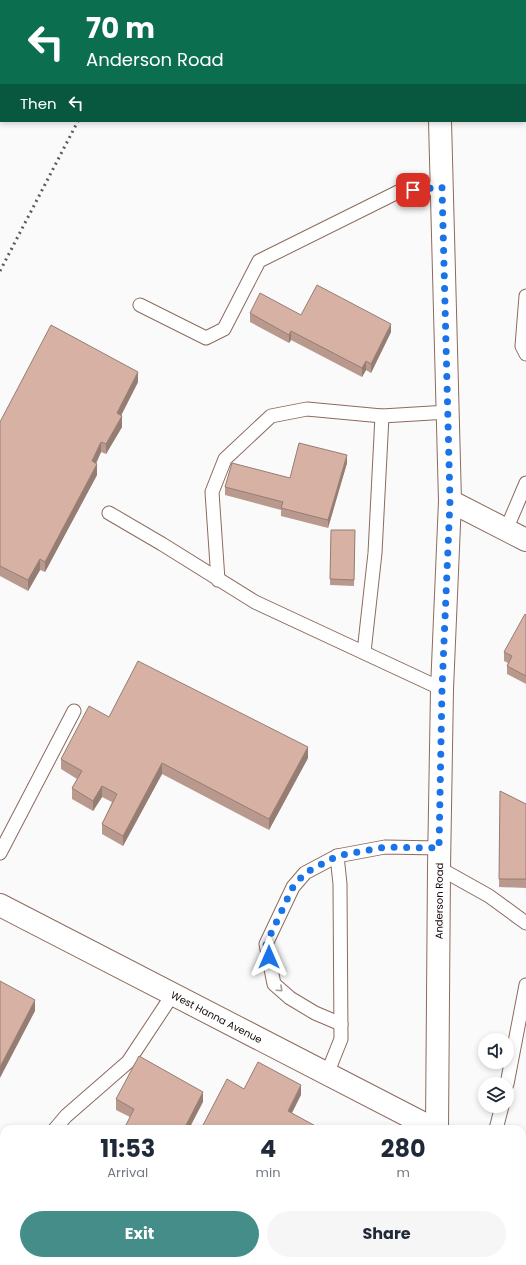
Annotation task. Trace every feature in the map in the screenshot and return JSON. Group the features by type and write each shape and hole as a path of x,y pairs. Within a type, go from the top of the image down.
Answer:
{"street":[{"name":"Anderson Road","path":"437,1125 442,689 450,501 440,122"},
{"path":"450,501 526,540"},
{"name":"West Hanna Avenue","path":"0,905 426,1125"}],"lane":[{"path":"140,305 206,338 224,329 259,261 398,192 442,187"},
{"path":"526,296 522,346 526,354"},
{"path":"218,580 212,492 225,459 271,416 306,409 382,416 448,412"},
{"path":"364,652 375,553 382,416"},
{"path":"506,530 526,483"},
{"path":"109,513 255,602 442,689"},
{"path":"0,853 74,712"},
{"path":"341,1024 315,1013 290,998 274,984 266,944 293,887 305,873 337,856 385,847 439,858 526,923"},
{"path":"327,1074 341,1039 340,884 337,856"},
{"path":"508,1077 526,985"},
{"path":"58,1125 66,1116 128,1062 172,994"},
{"path":"497,1125 500,1113"}],"building":[{"path":"317,285 391,324 371,364 366,361 362,368 291,331 289,335 250,313 260,293 301,315"},
{"path":"51,325 138,372 117,413 122,416 106,444 101,442 92,461 97,464 45,562 40,559 28,580 0,566 0,422"},
{"path":"299,443 347,455 328,520 281,508 283,502 225,487 232,463 290,478"},
{"path":"331,530 355,530 354,580 330,579"},
{"path":"525,614 526,676 507,666 512,656 504,652"},
{"path":"138,661 308,747 269,819 162,763 123,836 102,824 117,794 102,786 93,801 72,788 82,771 61,759 89,706 109,717"},
{"path":"500,791 526,804 526,879 499,879"},
{"path":"0,981 35,1000 0,1067"},
{"path":"139,1056 203,1092 186,1125 126,1125 134,1109 116,1099"},
{"path":"258,1062 301,1085 288,1111 314,1125 203,1125 227,1079 244,1089"}],"railway":[{"path":"0,271 77,122"}],"route":[{"path":"269,957 266,944 293,887 305,873 337,856 385,847 439,848 442,689 450,501 442,187 413,190"}]}
